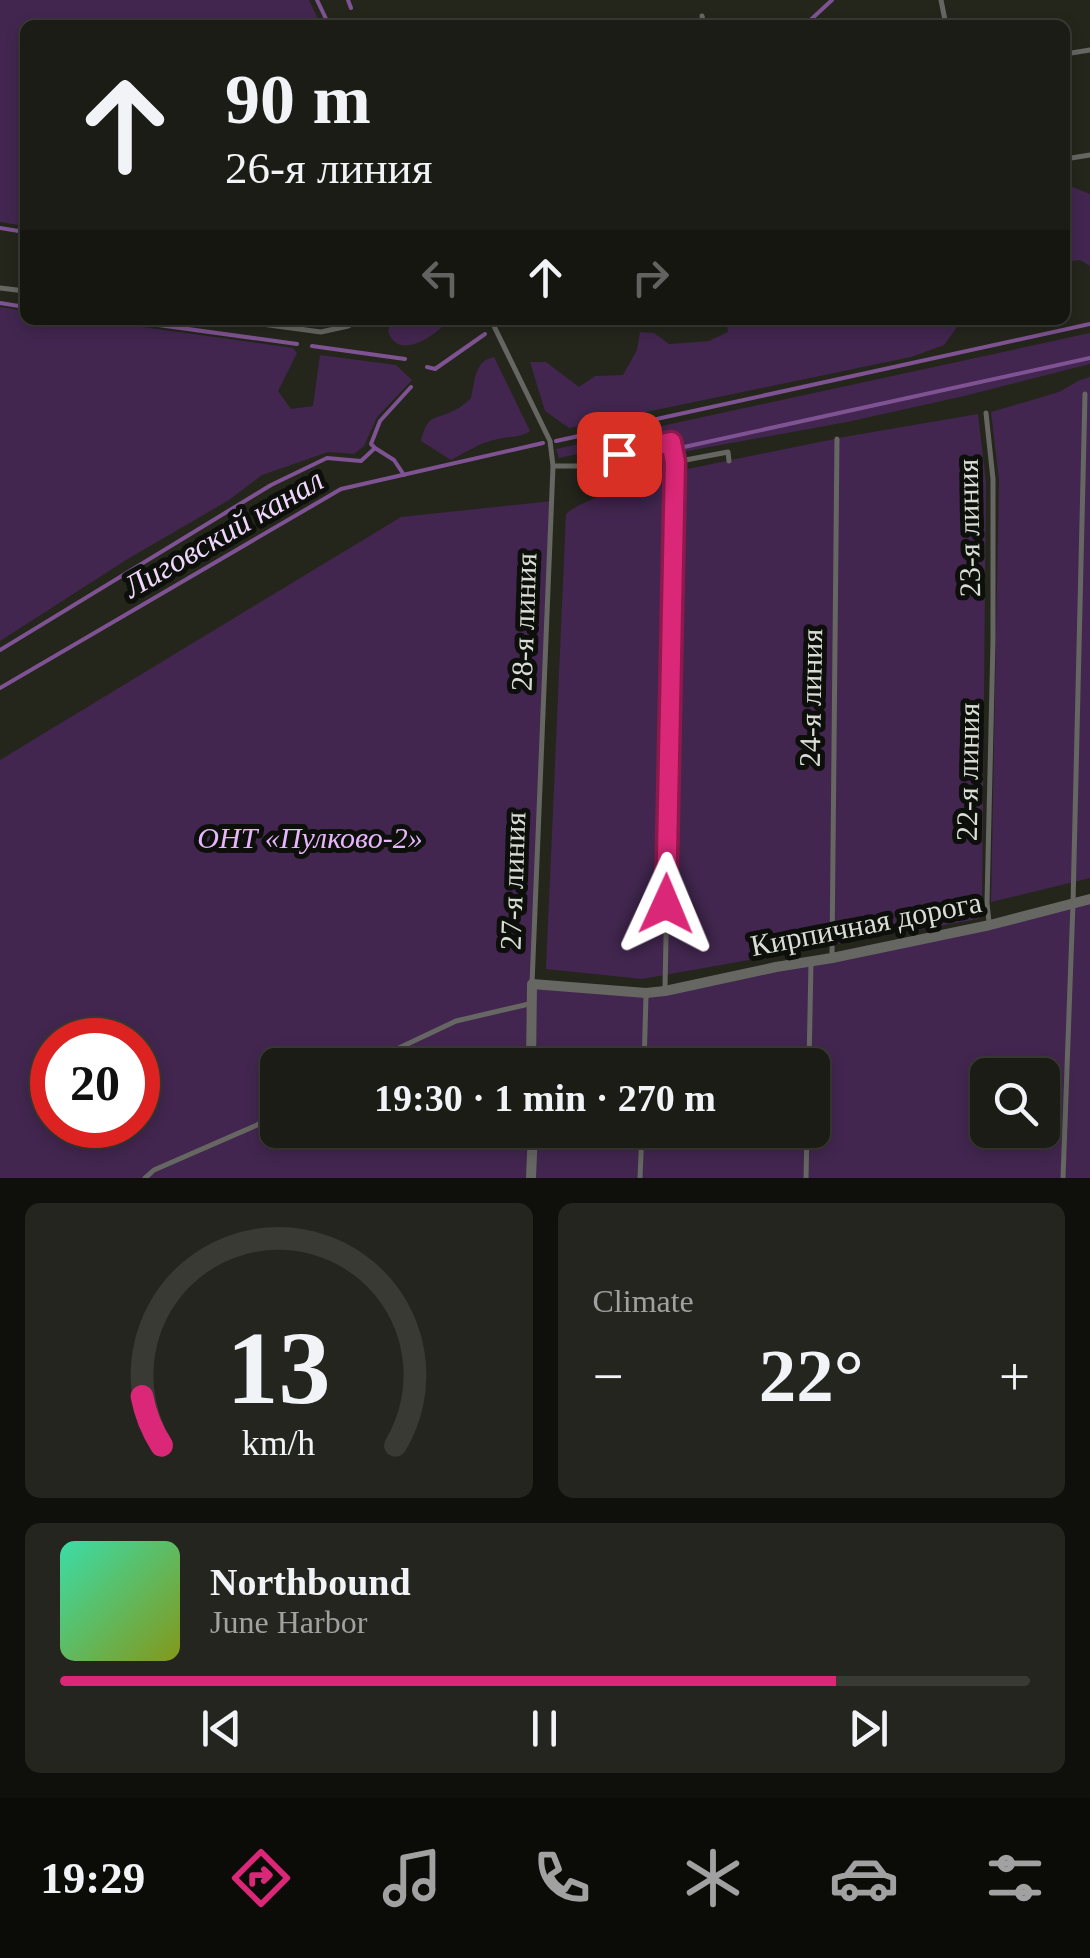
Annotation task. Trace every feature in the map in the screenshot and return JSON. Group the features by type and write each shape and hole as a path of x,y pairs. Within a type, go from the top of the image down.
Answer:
{"street":[{"name":"Кирпичная дорога","path":"532,984 665,991 990,925 1090,898"},
{"path":"531,1048 532,984"},
{"path":"531,1178 532,1148"}],"lane":[{"path":"702,16 703,20"},
{"path":"269,325 321,332 350,325"},
{"name":"28-я линия","path":"493,325 550,441 553,466 540,780"},
{"path":"1063,1178 1085,394"},
{"name":"23-я линия","path":"986,413 993,479 993,641"},
{"name":"24-я линия","path":"832,958 837,439"},
{"path":"553,466 587,466 671,442 675,471 665,991"},
{"path":"675,462 728,452 729,461"},
{"name":"22-я линия","path":"990,925 993,641"},
{"name":"27-я линия","path":"532,984 540,780"},
{"path":"808,1048 811,962"},
{"path":"644,1048 646,993"},
{"path":"399,1048 456,1021 532,1004"},
{"path":"144,1178 260,1123"},
{"path":"640,1178 641,1148"},
{"path":"806,1178 807,1148"}],"green space":[{"path":"0,0 309,0 319,20 20,20 20,225 0,222"},
{"path":"1070,186 1090,194 1090,266 1080,260 1070,261"},
{"path":"0,307 20,310 20,325 128,325 293,348 297,353 278,391 291,409 313,406 320,355 396,365 412,380 377,417 364,446 354,454 328,452 262,475 229,500 0,641"},
{"path":"390,325 444,325 426,339 408,345 400,345 388,331"},
{"path":"727,325 958,325 944,345 911,357 569,428 545,411 530,362 546,362 579,387 595,376 623,375 637,350 640,332 654,333 669,344 709,341 728,332"},
{"path":"1090,333 1090,364 847,422 682,452 672,434 559,458 556,449"},
{"path":"494,357 530,431 486,442 451,460 421,441 426,425 470,399 479,367"},
{"path":"1090,377 1090,878 991,902 999,480 991,412 1059,392"},
{"path":"978,414 986,482 982,912 978,919 642,979 546,969 566,514 611,490 612,466 666,457 668,473"},
{"name":"ОНТ «Пулково-2»","path":"552,501 532,983 665,991 1090,899 1090,1178 0,1178 0,760 401,517"}],"waterway":[{"path":"317,0 327,20"},
{"path":"348,0 351,8"},
{"path":"810,20 832,0"},
{"path":"0,228 20,231"},
{"path":"0,303 20,306"},
{"name":"Лиговский канал","path":"556,441 1090,324"},
{"path":"158,325 297,344"},
{"path":"427,367 435,369 485,334"},
{"path":"312,346 405,359"},
{"path":"684,447 1090,358"},
{"path":"0,650 271,485 327,458 361,461 375,448 371,444 380,421 411,387"},
{"name":"Лиговский канал","path":"0,688 341,489 543,443"},
{"path":"375,448 394,460 404,475"}],"route":[{"path":"619,454 671,442 675,462 666,904"}]}
